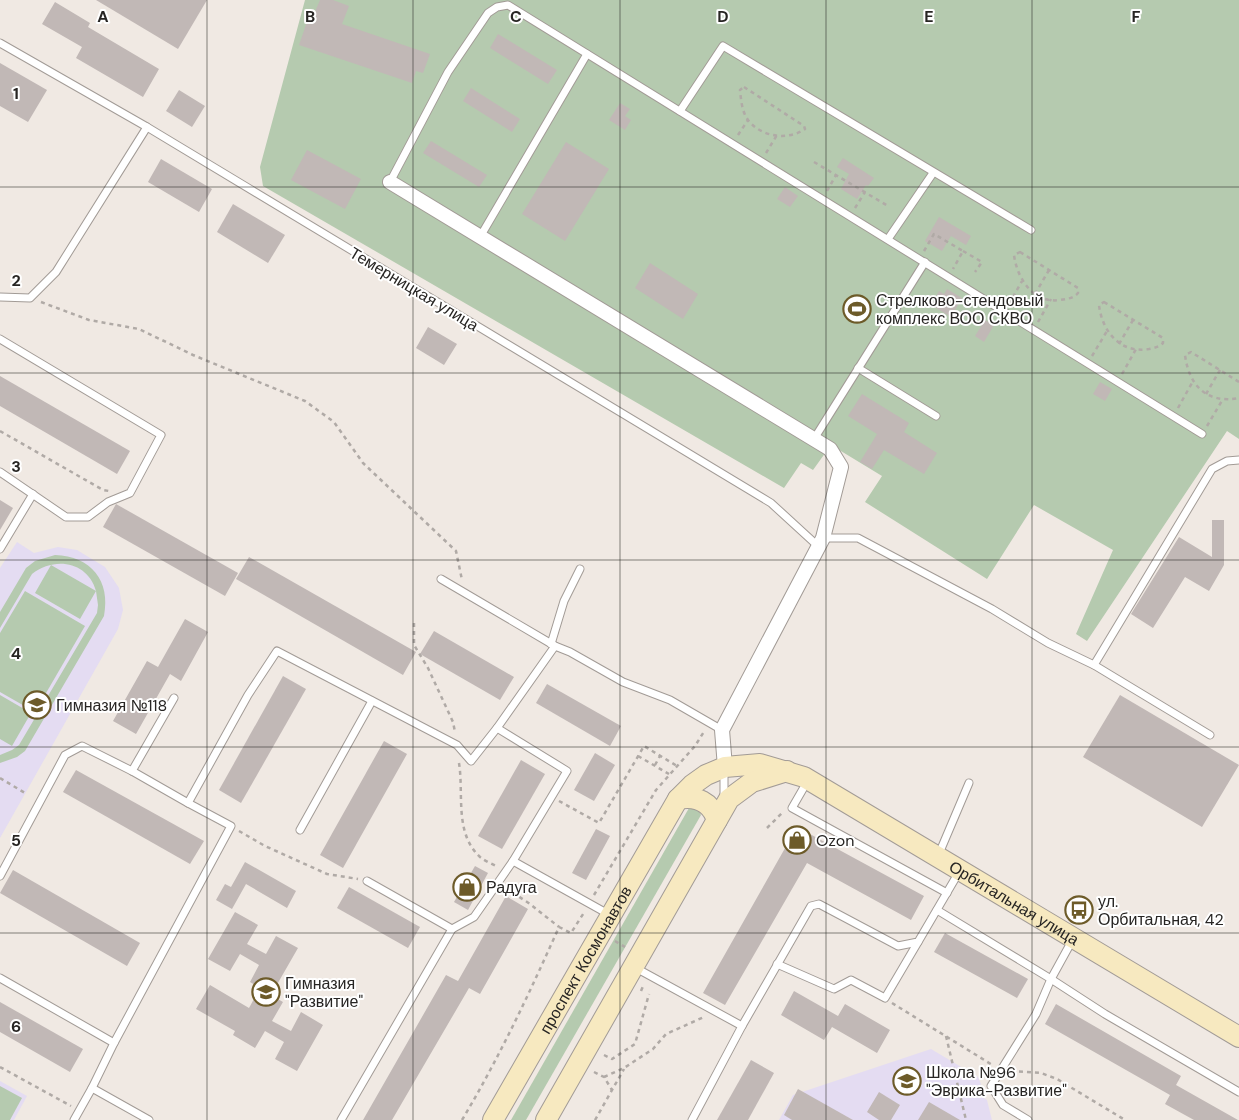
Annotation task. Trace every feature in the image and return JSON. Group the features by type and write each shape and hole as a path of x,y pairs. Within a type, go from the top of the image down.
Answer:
{"main road":[{"name":"проспект Космонавтов","path":"493,1120 678,799 692,785 706,775 724,767 760,764 787,771"},
{"name":"Орбитальная улица","path":"787,771 808,780 938,856 1239,1037"},
{"path":"546,1120 730,799 752,782 787,771"},
{"path":"678,799 695,798 703,801 714,812 721,814"}],"street":[{"path":"390,182 830,449 841,467 821,543 716,727 724,767"}],"lane":[{"path":"390,182 448,72 488,14 497,6 508,5 1202,434"},
{"name":"Темерницкая улица","path":"0,43 147,127 771,503 821,543"},
{"path":"680,111 723,46 1031,230"},
{"path":"480,237 587,54"},
{"path":"0,297 30,298 56,272 147,127"},
{"path":"888,239 932,172"},
{"path":"814,439 922,260"},
{"path":"0,339 161,435 130,493 108,502 88,517 66,516 0,472"},
{"path":"858,368 936,416"},
{"path":"1094,664 1212,469 1227,461 1239,460"},
{"path":"0,549 33,494"},
{"path":"821,543 858,538 992,608 1048,643 1094,664 1210,735"},
{"path":"188,803 248,695 277,651 457,745 471,761 497,728 553,645 564,601 580,569"},
{"path":"441,579 553,645 570,652 623,682 670,700 716,727"},
{"path":"132,771 174,698"},
{"path":"300,830 372,701"},
{"path":"341,1120 452,929 474,917 498,883 567,771 497,728"},
{"path":"0,876 65,755 82,746 132,771 230,826 74,1120"},
{"path":"721,814 724,767"},
{"path":"808,780 792,808 947,893"},
{"path":"938,856 969,783"},
{"path":"512,861 610,916"},
{"path":"777,964 834,990 851,980 884,998 960,870"},
{"path":"367,881 452,929"},
{"path":"692,1120 742,1026 811,906 819,904 898,946 918,942"},
{"path":"937,910 1051,979 1104,1014 1239,1092"},
{"path":"1028,1120 1003,1105 991,1086 1036,1014 1051,979 1074,939"},
{"path":"634,967 742,1026"},
{"path":"0,978 114,1043"},
{"path":"92,1088 149,1120"}],"path":[{"path":"744,87 804,126 805,129 798,134 785,137 763,132 748,120 741,99 740,90 744,87"},
{"path":"733,144 748,120"},
{"path":"761,161 777,135"},
{"path":"814,162 888,206"},
{"path":"822,199 836,175"},
{"path":"850,216 865,192"},
{"path":"922,260 934,234 982,262 976,272"},
{"path":"948,276 963,252"},
{"path":"1020,252 1049,270 1078,288 1076,296 1062,300 1051,300 1034,294 1022,281 1014,255 1020,252"},
{"path":"1034,294 1049,270"},
{"path":"1005,311 1022,281"},
{"path":"30,298 89,320 139,329 193,355 305,401 334,422 364,463 456,551 466,594"},
{"path":"1034,329 1051,300"},
{"path":"1104,302 1134,320 1163,338 1163,343 1160,346 1141,350 1119,344 1102,323 1099,305 1104,302"},
{"path":"1119,344 1134,320"},
{"path":"1088,362 1107,331"},
{"path":"1118,381 1136,349"},
{"path":"1239,382 1191,352 1185,355 1193,381 1206,394 1223,399 1239,398"},
{"path":"1206,394 1220,370"},
{"path":"1174,416 1193,381"},
{"path":"1202,434 1223,399"},
{"path":"0,431 103,490 130,493"},
{"path":"498,883 530,904 559,927 571,933 656,790 695,746 716,727"},
{"path":"552,797 598,823 644,746 677,766"},
{"path":"638,756 670,774"},
{"path":"655,765 660,756"},
{"path":"0,778 25,793"},
{"path":"766,828 780,813 792,808"},
{"path":"230,826 265,846 327,874 367,881"},
{"path":"462,1120 477,1095 531,989 559,927"},
{"path":"604,1054 612,1059 636,1044 648,994"},
{"path":"884,998 1000,1070 1041,1073 1057,1079 1126,1120"},
{"path":"604,1077 624,1068 653,1049 666,1034 716,1012"},
{"path":"946,1036 966,1120"},
{"path":"0,1067 79,1111"},
{"path":"595,1120 624,1068"},
{"path":"594,1072 604,1077 612,1090"}],"shaded area":[{"name":"Гимназия №118","path":"17,542 34,553 58,547 77,550 105,567 119,588 123,610 118,629 0,838 0,568"},
{"name":"Школа №96 \"Эврика-Развитие\"","path":"931,1049 978,1077 981,1084 976,1093 987,1100 992,1120 779,1120 793,1095"},
{"path":"0,1081 27,1096 14,1120 0,1120"}],"green space":[{"name":"Стрелково-стендовый комплекс ВОО СКВО","path":"305,0 1239,0 1239,439 1227,431 1087,641 1076,634 1113,550 1034,505 987,579 865,502 882,476 831,445 813,470 801,463 784,488 263,186 260,167"},
{"path":"55,555 68,556 79,560 96,573 104,592 104,616 25,751 17,757 0,763 0,755 19,745 97,613 96,591 92,581 86,574 70,565 51,565 41,568 32,574 0,628 0,612 26,568 35,561"},
{"path":"51,565 96,591 80,619 35,593"},
{"path":"25,591 85,626 35,712 0,692 0,633"},
{"path":"0,695 31,713 12,746 0,739"},
{"path":"689,808 698,810 701,815 526,1120 511,1120"},
{"path":"0,1086 22,1098 10,1120 0,1120"}],"building":[{"path":"96,0 207,0 178,49"},
{"path":"320,0 333,0 349,6 342,24 430,54 423,73 416,71 412,83 299,45 310,13 314,14"},
{"path":"55,2 90,23 88,27 159,69 143,97 76,58 82,47 42,24"},
{"path":"498,34 557,70 548,84 490,48"},
{"path":"0,63 47,90 28,122 0,106"},
{"path":"471,88 520,119 512,132 463,101"},
{"path":"179,90 205,106 192,127 166,111"},
{"path":"620,103 630,109 625,116 631,120 625,130 609,120"},
{"path":"431,141 487,175 479,187 423,153"},
{"path":"566,142 609,169 565,241 522,214"},
{"path":"307,150 361,179 345,209 291,180"},
{"path":"843,158 874,178 868,186 866,185 857,199 841,189 849,174 837,167"},
{"path":"161,159 212,189 199,212 148,182"},
{"path":"785,187 798,196 790,207 777,199"},
{"path":"233,204 285,235 268,263 217,232"},
{"path":"939,217 971,236 966,245 951,236 942,251 925,241"},
{"path":"650,263 698,294 683,319 635,288"},
{"path":"947,289 962,298 951,317 931,305 939,291 944,294"},
{"path":"985,320 994,325 984,342 975,336"},
{"path":"428,327 457,344 444,365 416,348"},
{"path":"0,376 130,451 117,474 0,406"},
{"path":"1100,382 1112,389 1105,401 1093,394"},
{"path":"862,394 909,423 904,432 937,453 924,474 884,450 872,469 860,462 877,434 848,416"},
{"path":"0,500 13,508 0,530"},
{"path":"116,504 238,573 225,596 103,527"},
{"path":"1212,520 1224,520 1224,565 1209,591 1185,577 1153,628 1131,614 1179,537 1212,557"},
{"path":"249,557 416,652 403,675 236,579"},
{"path":"185,619 208,632 181,681 170,674 136,734 113,721 147,661 158,667"},
{"path":"434,631 514,677 500,700 420,654"},
{"path":"283,676 306,689 241,803 219,790"},
{"path":"547,684 621,726 610,746 536,703"},
{"path":"1120,695 1239,765 1202,827 1083,757"},
{"path":"384,741 407,754 343,868 320,855"},
{"path":"595,753 615,765 594,801 574,790"},
{"path":"521,760 545,774 502,849 478,836"},
{"path":"76,770 204,841 190,864 63,792"},
{"path":"797,827 924,896 911,920 807,863 725,1005 703,993"},
{"path":"596,829 610,836 586,880 572,873"},
{"path":"245,862 296,891 287,908 246,884 232,909 216,900 225,884 231,887"},
{"path":"475,866 488,873 468,910 454,902"},
{"path":"13,870 140,943 127,966 0,893"},
{"path":"349,887 420,927 408,948 337,908"},
{"path":"506,896 528,909 480,994 469,988 392,1120 363,1120 446,975 458,981"},
{"name":"Гимназия \"Развитие\"","path":"235,912 258,925 247,944 266,954 276,936 298,948 271,995 283,1002 272,1021 291,1031 301,1012 323,1025 297,1071 275,1059 284,1042 265,1031 255,1048 233,1035 235,1031 196,1009 210,985 249,1008 260,988 250,982 259,965 240,954 230,971 208,959"},
{"path":"945,933 1028,979 1017,998 934,952"},
{"path":"794,991 838,1016 845,1004 890,1030 877,1053 832,1027 824,1040 781,1015"},
{"path":"0,1002 83,1049 70,1072 0,1032"},
{"path":"1056,1004 1181,1076 1176,1085 1238,1120 1194,1120 1165,1104 1170,1095 1045,1024"},
{"path":"751,1060 774,1073 748,1120 717,1120"},
{"path":"798,1089 853,1120 792,1120 784,1115"},
{"path":"879,1092 900,1105 891,1120 879,1120 867,1112"},
{"path":"929,1102 960,1120 918,1120"}],"place":[{"name":"Стрелково-стендовый комплекс ВОО СКВО","path":"857,309"},
{"name":"Гимназия №118","path":"37,705"},
{"name":"Ozon","path":"797,840"},
{"name":"Радуга","path":"467,887"},
{"name":"ул. Орбитальная, 42","path":"1079,910"},
{"name":"Гимназия \"Развитие\"","path":"266,992"},
{"name":"Школа №96 \"Эврика-Развитие\"","path":"907,1081"}]}
